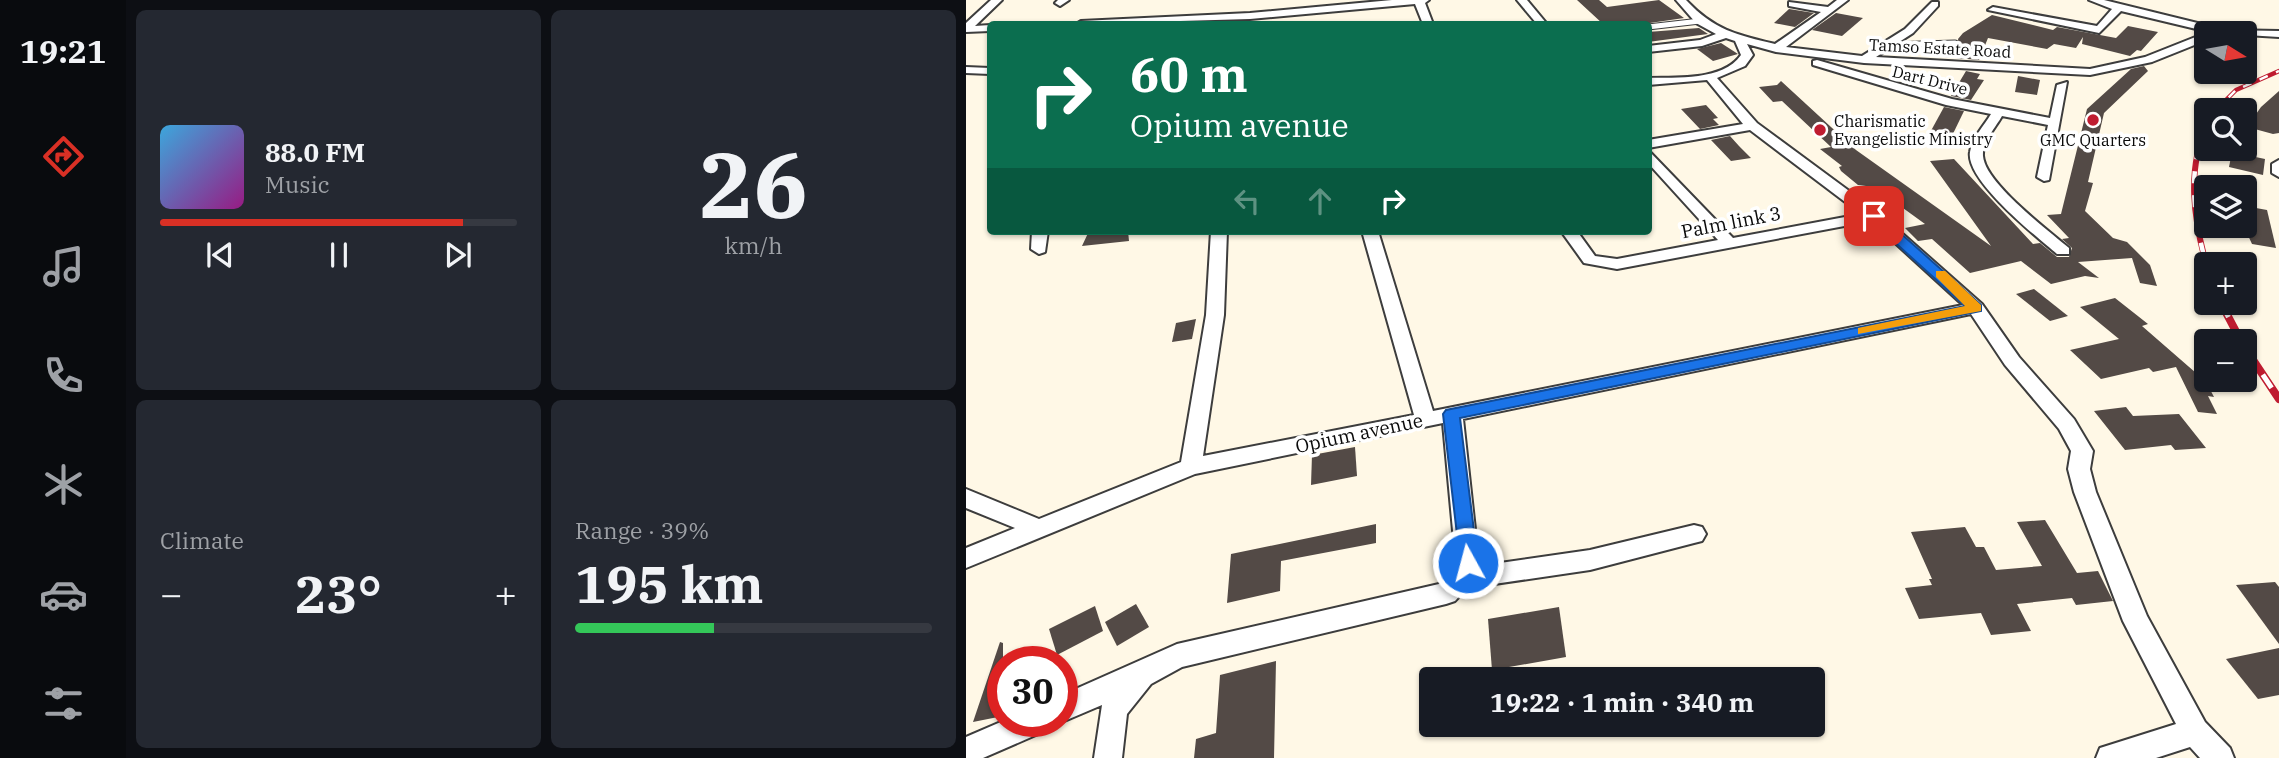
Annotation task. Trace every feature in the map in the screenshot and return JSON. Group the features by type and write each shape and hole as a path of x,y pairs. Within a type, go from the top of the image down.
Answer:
{"street":[{"path":"966,28 997,0"},
{"path":"1144,21 1250,16 1422,0 1427,21"},
{"path":"1522,0 1540,21"},
{"name":"Tamso Estate Road","path":"1681,0 1700,21 1740,40 1776,49 1864,60 2090,72 2148,60 2194,41"},
{"path":"1776,49 1843,0"},
{"path":"2094,0 2194,25"},
{"path":"1792,4 1830,10"},
{"path":"1864,60 1919,23 1935,4"},
{"path":"1993,10 2099,30 2119,7"},
{"path":"966,28 987,28"},
{"path":"1652,49 1702,43 1725,34"},
{"path":"2258,34 2279,34"},
{"path":"1652,82 1710,77 1745,61 1747,55 1740,40"},
{"name":"Dart Drive","path":"1801,53 1830,69 1998,113 2055,123"},
{"path":"966,70 987,71"},
{"path":"1710,77 1752,126 1874,216 1976,308 2012,361 2067,424 2082,451 2079,469 2085,492 2136,621 2194,732 2220,758"},
{"path":"2044,177 2063,85"},
{"path":"1998,113 1977,150 1977,162 1996,190 2063,251"},
{"path":"1652,143 1752,126"},
{"path":"1652,158 1729,243"},
{"path":"2279,164 2279,173"},
{"name":"Palm link 3","path":"1572,235 1590,260 1602,264 1617,264 1874,216"},
{"path":"1039,249 1040,235"},
{"path":"1191,467 1214,315 1219,235"},
{"path":"1371,235 1425,419"},
{"name":"Opium avenue","path":"966,558 1191,467 1976,308"},
{"path":"1078,702 1142,675 1177,656 1323,624 1446,593 1461,579 1468,563 1452,414"},
{"path":"966,498 1040,529"},
{"path":"1461,579 1590,560 1694,534"},
{"path":"1108,758 1114,709 1142,675"},
{"path":"2110,758 2194,732"},
{"path":"966,751 998,737"}],"lane":[{"path":"1652,27 1700,21"},
{"path":"1887,46 1955,43"}],"building":[{"path":"1577,0 1599,0 1607,7 1659,0 1684,18 1652,23 1600,21"},
{"path":"1789,9 1814,13 1795,27 1774,23"},
{"path":"1836,13 1863,18 1842,36 1812,30"},
{"path":"1992,15 2053,30 2057,27 2116,38 2128,26 2158,32 2141,51 2137,50 2130,56 2082,44 2083,37 2076,48 2054,44 2047,49 1988,38 1979,60 1944,57 1951,48 1959,46 1958,39 1963,33"},
{"path":"1699,28 1708,34 1652,41 1652,32"},
{"path":"1721,43 1738,54 1713,61 1697,49"},
{"path":"2144,66 2148,71 2104,113 2088,182 2093,183 2085,211 2113,238 2127,242 2150,265 2157,286 2140,283 2132,258 2078,262 2099,278 2085,276 2051,284 2021,261 1970,273 1932,239 1918,241 1905,228 1925,224 1874,187 1858,185 1841,171 1839,167 1842,166 1820,149 1831,147 1782,101 1773,102 1759,87 1777,85 1781,81 1856,150 1991,246 1930,161 1954,159 2033,244 2040,243 2057,257 2069,257 2072,248 2062,239 2069,238 2047,215 2061,214 2087,109 2131,69"},
{"path":"1966,71 1980,74 1977,79 1984,80 1971,100 1951,96"},
{"path":"2018,76 2040,80 2037,95 2015,92"},
{"path":"2279,91 2279,133 2257,130 2257,113"},
{"path":"1706,105 1718,118 1713,119 1719,125 1700,129 1681,109"},
{"path":"1944,107 1964,111 1949,142 1927,138"},
{"path":"1730,136 1751,158 1731,161 1711,140"},
{"path":"2257,157 2265,159 2263,175 2229,167 2230,161 2257,161"},
{"path":"2257,208 2267,210 2276,248 2252,244 2249,238 2257,238"},
{"path":"1087,235 1128,235 1129,241 1082,246"},
{"path":"2034,289 2068,316 2050,321 2016,294"},
{"path":"2115,298 2148,324 2142,326 2194,371 2194,392 2211,392 2214,397 2208,396 2217,414 2198,412 2176,367 2153,372 2149,368 2101,379 2070,350 2119,339 2080,307"},
{"path":"1196,319 1192,339 1172,342 1176,323"},
{"path":"2126,407 2133,416 2179,414 2206,448 2175,450 2171,445 2125,450 2094,411"},
{"path":"1355,447 1357,476 1311,485 1312,455"},
{"path":"2045,520 2077,573 2098,571 2113,601 2076,605 2072,598 2017,604 2031,631 1991,635 1981,613 1919,619 1905,588 1932,585 1929,579 1932,579 1911,532 1965,527 1976,547 1984,547 1996,570 2042,566 2017,522"},
{"path":"1376,524 1376,543 1281,561 1280,591 1227,603 1231,554"},
{"path":"2275,582 2279,587 2279,644 2236,585"},
{"path":"1136,604 1149,627 1117,646 1105,622"},
{"path":"1095,606 1103,631 1074,646 1054,646 1049,629"},
{"path":"1559,607 1566,657 1509,667 1492,667 1488,619"},
{"path":"2279,648 2279,695 2258,699 2226,659"},
{"path":"1276,661 1274,758 1194,758 1196,739 1216,733 1220,675"},
{"path":"987,681 987,719 973,722"}],"railway":[{"path":"2228,98 2236,90 2279,71"},
{"path":"2196,161 2194,196 2204,252"},
{"path":"2227,315 2235,329"},
{"path":"2257,366 2279,399"}],"slow traffic":[{"path":"1863,331 1976,308 1940,274"}],"place":[{"name":"GMC Quarters","path":"2093,120"},
{"name":"Charismatic Evangelistic Ministry","path":"1820,130"}],"route":[{"path":"1468,563 1452,414 1976,308 1874,216"}]}
